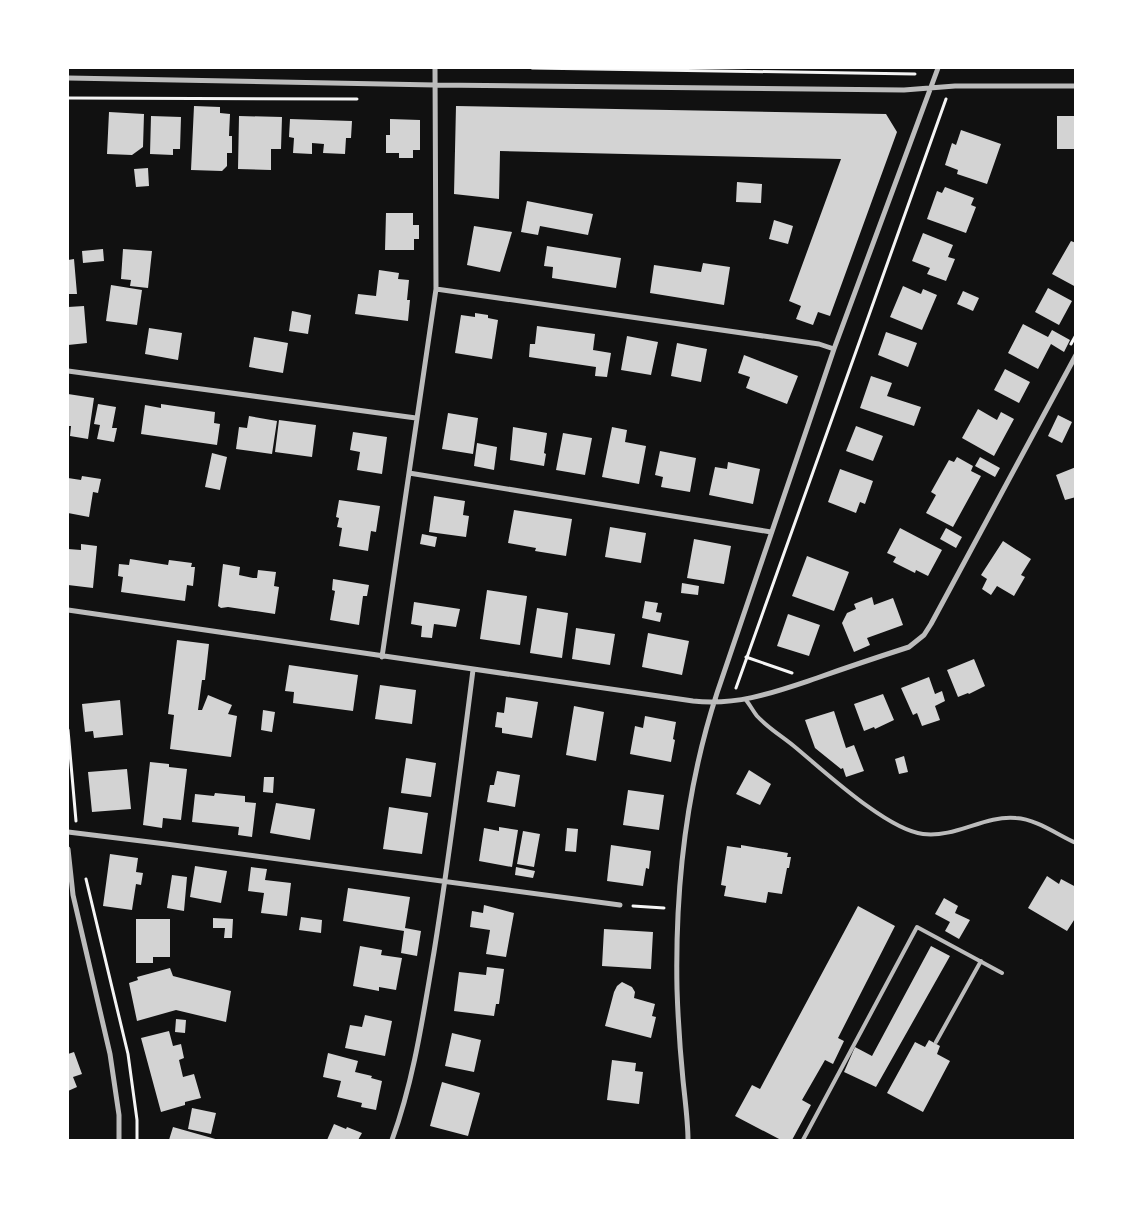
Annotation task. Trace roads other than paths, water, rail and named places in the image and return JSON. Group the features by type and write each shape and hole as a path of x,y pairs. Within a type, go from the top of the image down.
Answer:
{"street":[{"path":"382,657 436,289 435,68"},
{"path":"688,1140 677,988 680,880 684,842 704,736 713,704 834,349 938,68"},
{"path":"68,78 435,85 904,90 950,86 1076,86"},
{"path":"436,289 819,344 834,349"},
{"path":"68,610 713,704 746,700 909,647 924,635 1076,355"},
{"path":"68,371 416,418"},
{"path":"409,473 771,532"},
{"path":"392,1140 410,1082 445,882 473,670"},
{"path":"68,832 620,905"},
{"path":"68,849 70,897 110,1054 119,1115 119,1140"}],"lane":[{"path":"746,700 758,717 853,795 896,825 922,834 935,835 946,834 1004,817 1019,818 1034,823 1076,844"},
{"path":"803,1140 917,927 1002,973"},
{"path":"936,1042 981,961"}]}
